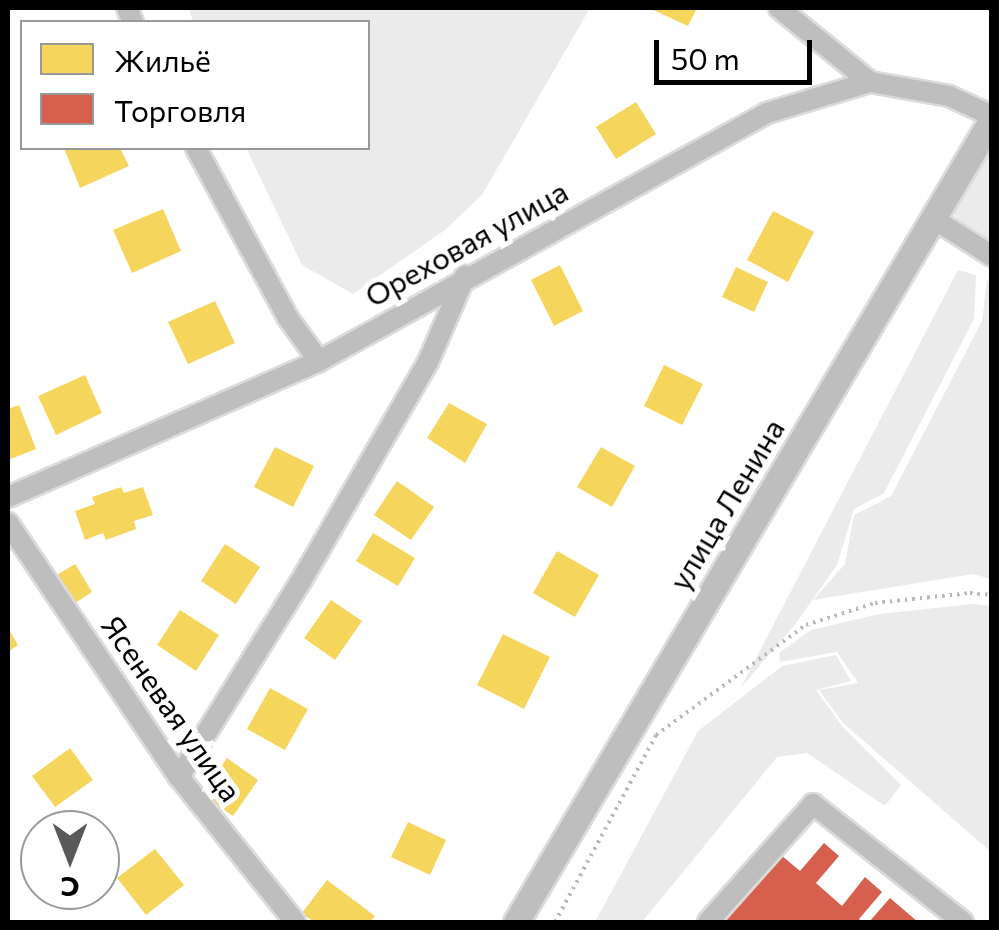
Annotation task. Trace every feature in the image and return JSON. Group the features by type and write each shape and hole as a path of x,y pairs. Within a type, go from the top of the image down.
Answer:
{"main road":[{"name":"улица Ленина","path":"516,922 992,117"}],"street":[{"path":"779,8 870,82 949,96 992,117"},
{"name":"Ореховая улица","path":"8,496 318,362 465,276 767,113 870,82"},
{"path":"197,150 288,318 318,362"},
{"path":"934,219 992,256"},
{"path":"179,778 301,581 428,362 465,276"},
{"name":"Ясеневая улица","path":"8,523 179,778 295,922"},
{"path":"708,922 813,804 963,922"}],"path":[{"path":"556,922 656,735 806,625 875,603 970,592 992,595"}],"shaded area":[{"path":"189,8 590,8 482,195 445,230 353,294 302,265 247,150 370,150 370,20 192,20"},
{"path":"991,141 991,246 960,226 952,210"},
{"path":"958,270 976,275 974,319 884,493 854,509 837,565 796,623 740,689"},
{"path":"987,280 992,283 991,579 973,574 813,600 845,564 854,515 891,496 982,321"},
{"path":"973,604 991,606 991,852 843,723 819,690 858,683 837,652 780,662 779,653 811,630 879,614"},
{"path":"836,655 851,681 816,690 842,726 901,785 885,806 807,753 777,757 642,922 595,922 698,731 782,666"}],"building: Жильё":[{"path":"649,8 697,8 688,26"},
{"path":"636,102 656,134 616,159 596,127"},
{"path":"65,150 121,150 129,166 80,188"},
{"path":"163,209 181,251 132,273 113,230"},
{"path":"773,211 814,232 788,282 747,260"},
{"path":"560,265 583,311 554,326 531,280"},
{"path":"736,267 768,282 754,312 722,297"},
{"path":"215,301 235,343 188,364 168,322"},
{"path":"664,365 703,384 682,425 644,406"},
{"path":"85,375 102,413 56,435 38,396"},
{"path":"449,403 487,424 465,463 427,438"},
{"path":"19,405 36,449 8,460 8,409"},
{"path":"275,447 314,466 293,507 254,487"},
{"path":"601,447 635,466 612,507 577,487"},
{"path":"397,481 434,507 411,540 374,515"},
{"path":"121,487 124,493 143,487 153,515 134,521 136,529 106,540 103,533 85,540 75,511 95,504 92,497"},
{"path":"373,533 415,558 398,586 356,561"},
{"path":"225,544 260,567 236,604 201,581"},
{"path":"557,551 599,575 575,617 533,593"},
{"path":"75,564 92,592 75,603 57,575"},
{"path":"331,600 362,621 335,660 304,638"},
{"path":"180,610 219,635 196,671 157,645"},
{"path":"8,628 18,645 8,652"},
{"path":"503,634 550,657 524,709 477,685"},
{"path":"270,688 308,709 285,750 247,729"},
{"path":"70,748 93,780 55,807 32,776"},
{"path":"227,758 258,780 233,816 202,794"},
{"path":"408,822 446,840 430,875 391,857"},
{"path":"155,849 184,885 146,915 120,882 120,876"},
{"path":"327,880 375,916 370,922 314,922 302,913"}],"building: Торговля":[{"path":"824,843 839,856 816,883 842,906 865,877 882,892 859,919 862,922 724,922 781,855 800,871"},
{"path":"890,898 918,922 869,922"}]}
